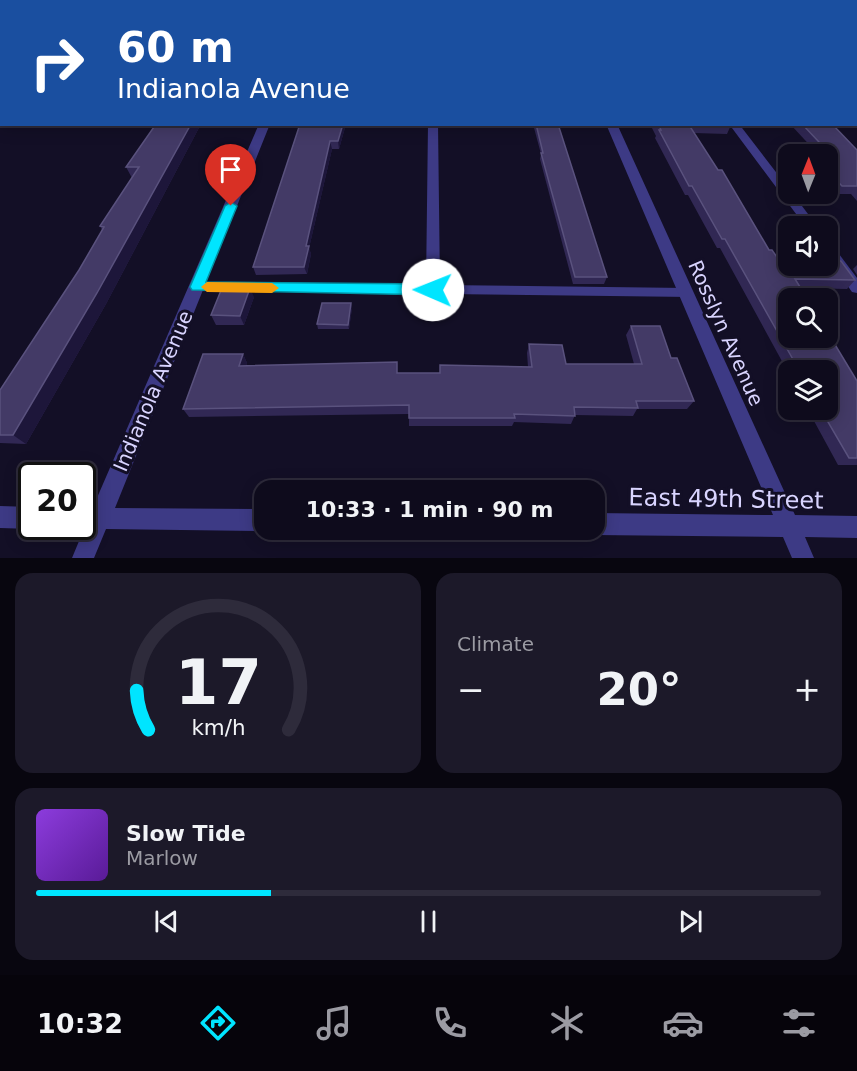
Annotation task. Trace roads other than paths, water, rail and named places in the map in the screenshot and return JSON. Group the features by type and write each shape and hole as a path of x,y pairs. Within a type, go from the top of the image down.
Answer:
{"street":[{"name":"Indianola Avenue","path":"96,507 197,287 264,126"},
{"name":"Rosslyn Avenue","path":"612,126 803,558"},
{"path":"0,518 18,518"},
{"path":"96,518 254,520"},
{"name":"East 49th Street","path":"605,524 857,527"},
{"name":"Indianola Avenue","path":"82,558 86,540"}],"lane":[{"path":"433,126 433,290"},
{"path":"736,126 803,216"},
{"path":"838,262 857,288"},
{"path":"197,287 686,293"}]}
